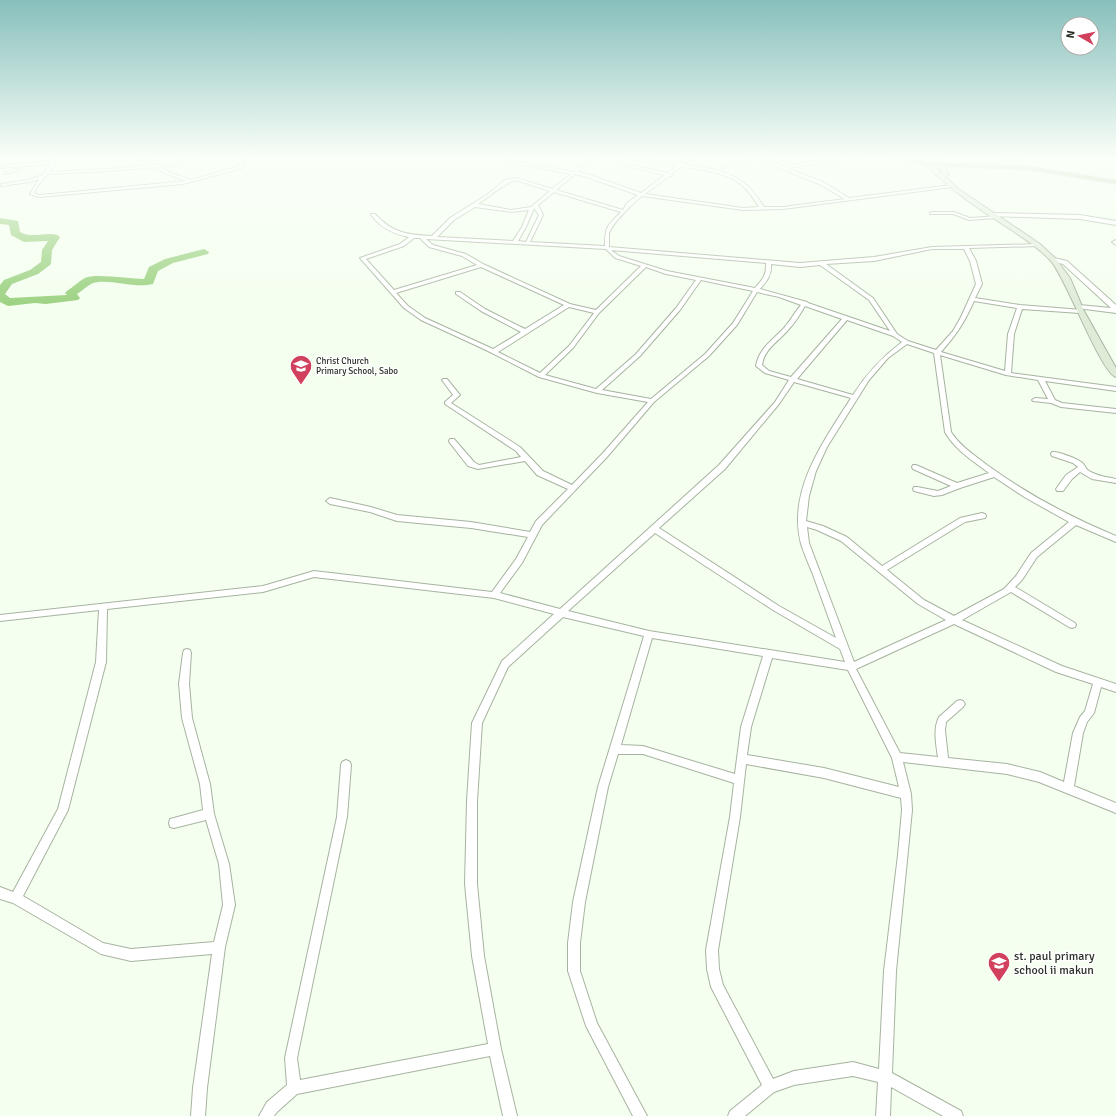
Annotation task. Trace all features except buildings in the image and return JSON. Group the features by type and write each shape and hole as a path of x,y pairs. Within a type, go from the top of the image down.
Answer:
{"main road":[{"path":"987,210 1038,245 1054,260 1066,278 1080,309 1110,366 1116,374"}],"street":[{"path":"433,238 452,219 466,210"},
{"path":"505,210 515,210"},
{"path":"514,243 532,210"},
{"path":"527,244 541,215 537,210"},
{"path":"619,210 623,211"},
{"path":"623,211 611,224 607,233 607,248 617,257 666,272 756,290 805,303 895,335 906,342 980,367 1008,374 1116,389"},
{"path":"932,213 954,213 969,218 994,215 1080,217 1116,223"},
{"path":"373,215 383,227 392,231 421,237 607,248 800,265 874,259 932,248 1038,245"},
{"path":"413,236 402,245 363,258 406,307 423,319 541,376 596,391 652,401"},
{"path":"421,237 431,246 464,255 481,265 568,305 597,312"},
{"path":"966,247 974,261 979,280 973,299 955,332 937,352 948,432 951,439 958,447 994,474 1034,501 1074,522 1116,539"},
{"path":"1054,260 1066,262 1116,310"},
{"path":"494,595 519,561 539,523 606,455 652,401 708,355 735,324 756,290 766,279 769,270 768,262"},
{"path":"822,264 871,299 895,335"},
{"path":"393,292 481,265"},
{"path":"541,376 572,347 597,312 645,265"},
{"path":"596,391 638,355 678,309 699,279"},
{"path":"458,293 483,310 526,332"},
{"path":"973,299 1020,307 1116,310"},
{"path":"805,303 786,330 765,348 759,359 759,366 767,372 854,397"},
{"path":"493,352 568,305"},
{"path":"1008,374 1012,334 1020,307"},
{"path":"510,1116 495,1049 478,956 471,884 472,801 477,723 505,664 722,467 777,403 792,380 846,318"},
{"path":"884,1116 890,971 907,810 906,794 897,757 851,667 806,543 802,517 812,472 824,447 866,379 886,357 906,342"},
{"path":"1041,379 1052,402"},
{"path":"444,380 457,395 447,403 518,449 540,473 573,488"},
{"path":"1035,400 1052,402 1061,405 1116,411"},
{"path":"452,441 471,464 478,468 527,458"},
{"path":"1054,454 1075,461 1080,464 1084,472 1095,477 1116,481"},
{"path":"916,467 957,486"},
{"path":"1060,489 1070,477 1081,468"},
{"path":"917,489 935,495 941,494 957,486 994,474"},
{"path":"330,502 371,510 397,518 471,525 532,535"},
{"path":"881,570 963,520 982,516"},
{"path":"0,617 263,589 314,574 494,595 561,614 649,634 851,667 956,619 1007,591 1019,578 1034,555 1074,522"},
{"path":"803,523 820,528 844,539 921,602 938,612 956,619 1006,645 1059,669 1116,688"},
{"path":"655,529 776,608 844,647"},
{"path":"1010,588 1072,625"},
{"path":"16,898 63,810 101,662 103,606"},
{"path":"640,1116 592,1026 574,971 574,944 580,902 603,787 649,634"},
{"path":"187,652 184,684 187,718 205,784 209,814 224,864 229,905 219,948 200,1088 198,1116"},
{"path":"769,653 746,727 738,780 735,817 712,950 713,969 717,987 770,1087"},
{"path":"1068,789 1078,733 1083,720 1089,713 1098,682"},
{"path":"943,762 940,730 942,720 960,704"},
{"path":"615,749 643,750 738,780"},
{"path":"897,757 1007,770 1040,777 1116,808"},
{"path":"742,759 824,773 906,794"},
{"path":"294,1088 291,1058 342,817 346,765"},
{"path":"174,823 209,814"},
{"path":"0,893 16,898 101,948 131,954 219,948"},
{"path":"266,1116 272,1107 294,1088 495,1049"},
{"path":"734,1116 770,1087 794,1078 853,1069 885,1077 956,1116"}],"waterway":[{"path":"0,221 14,223 15,233 24,239 55,237 47,250 46,263 34,272 8,282 0,292"},
{"path":"0,296 8,302 35,300 46,301 74,298 71,293 89,280 103,279 127,282 149,282 153,269 169,261 204,252"}],"place":[{"name":"Christ Church Primary School, Sabo","path":"301,386"},
{"name":"st. paul primary school ii makun","path":"999,982"}]}
